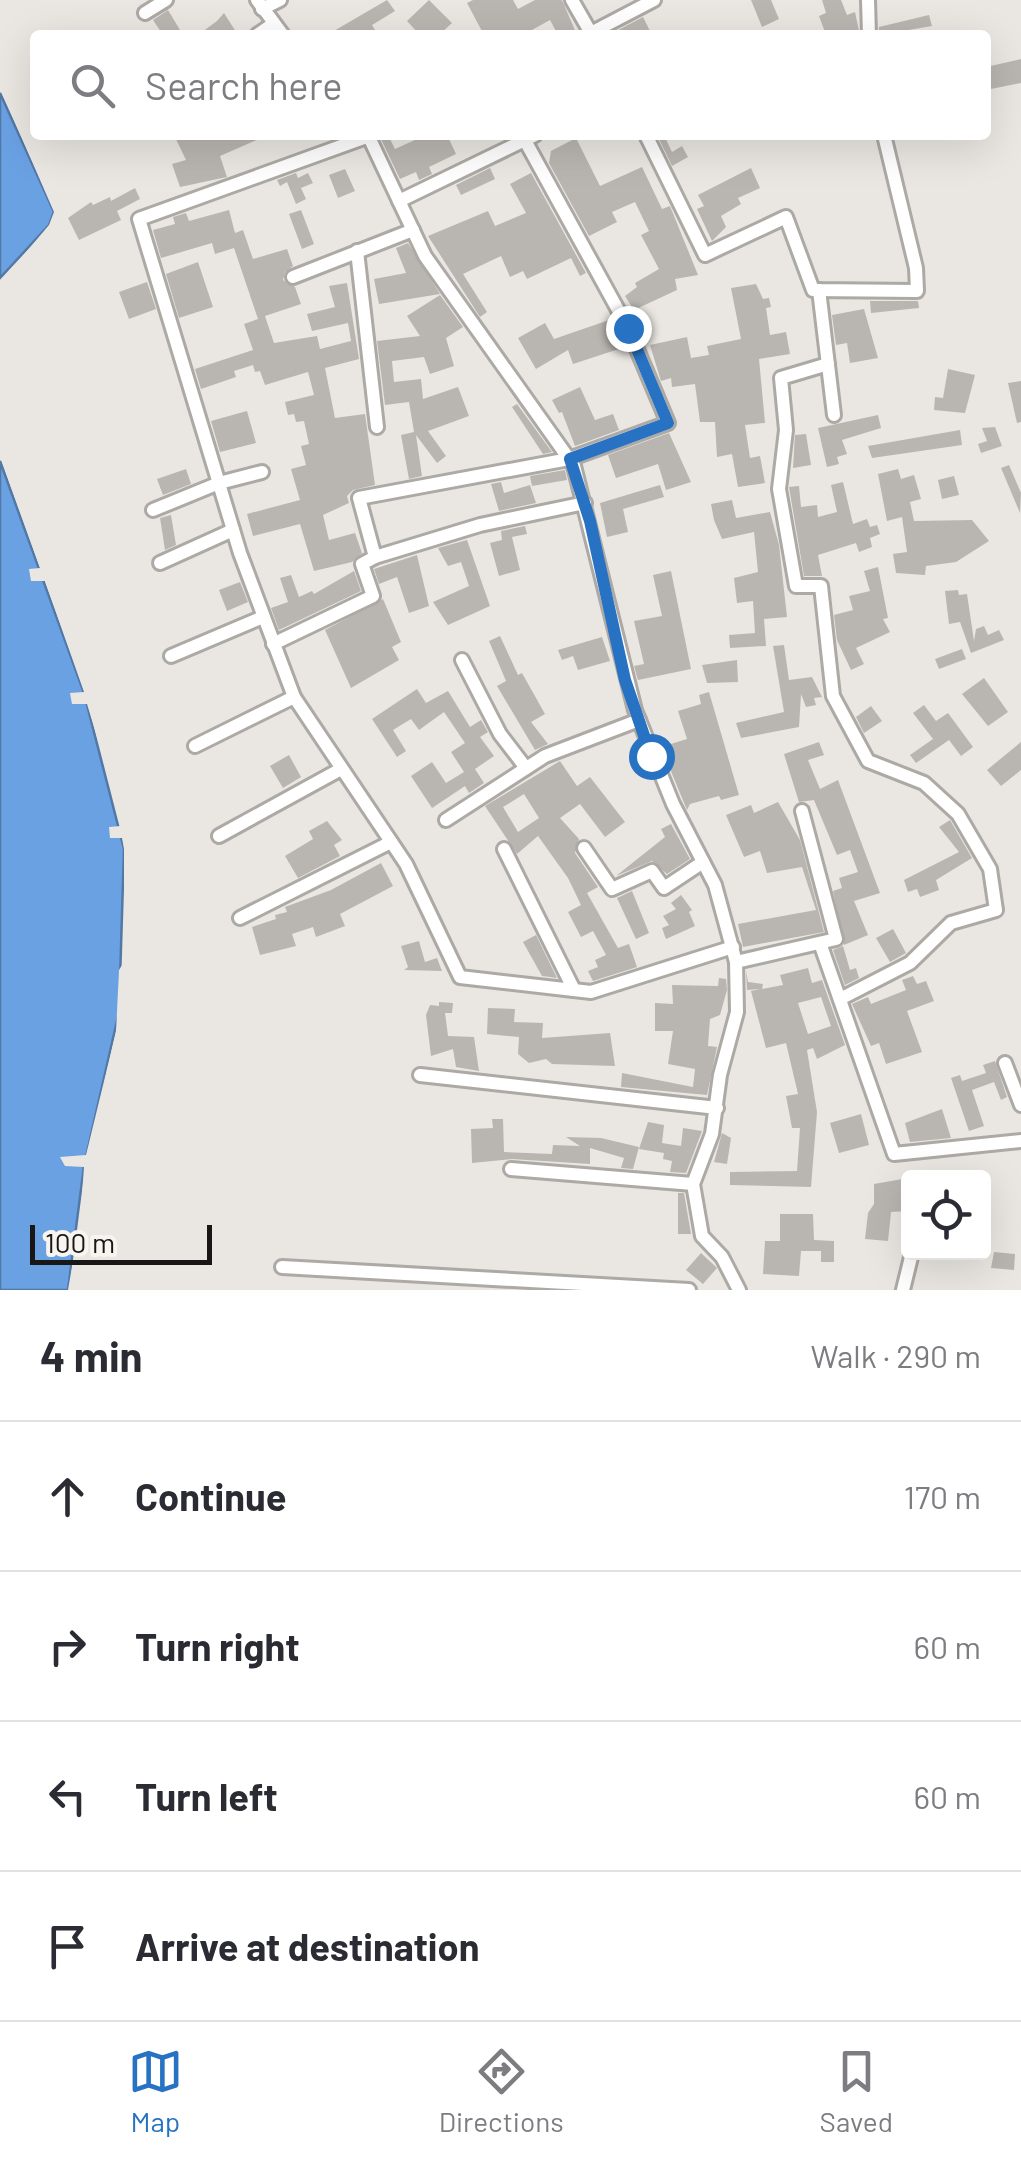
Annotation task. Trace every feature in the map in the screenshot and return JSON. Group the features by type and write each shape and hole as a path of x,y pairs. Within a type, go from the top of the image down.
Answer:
{"street":[{"path":"144,13 166,0"},
{"path":"278,30 260,4 280,0"},
{"path":"572,0 588,30"},
{"path":"598,30 654,0"},
{"path":"868,0 869,30"},
{"path":"355,140 139,219 233,530 294,697 390,842 460,977 591,992 732,947"},
{"path":"371,140 424,256 570,459 585,503 612,631 639,720 672,804 716,885 736,962 737,1012 720,1075 716,1108 693,1184 702,1236 722,1257 739,1290"},
{"path":"399,201 521,140"},
{"path":"375,557 359,498 570,459 668,423 628,328 529,140"},
{"path":"648,140 705,255 786,217 813,290 917,291 916,268 885,140"},
{"path":"294,276 413,230"},
{"path":"358,252 376,427"},
{"path":"820,290 834,415"},
{"path":"828,364 781,378 786,430 779,489 796,586 822,586 833,696 868,761 924,783 958,814 990,870 996,910 950,923 910,963 840,999"},
{"path":"153,510 262,472"},
{"path":"273,644 373,596 362,564 375,557 480,525 585,503"},
{"path":"160,562 233,530"},
{"path":"171,656 263,616"},
{"path":"462,660 500,734 526,768"},
{"path":"195,746 294,697"},
{"path":"446,820 546,756 639,720"},
{"path":"218,836 341,769"},
{"path":"736,962 836,939 802,811"},
{"path":"240,918 390,842"},
{"path":"584,848 612,889 652,870 664,888 703,862"},
{"path":"504,849 574,990"},
{"path":"820,943 894,1154 1021,1141"},
{"path":"1005,1063 1021,1106"},
{"path":"420,1075 716,1108"},
{"path":"511,1168 693,1184"},
{"path":"903,1290 910,1260"},
{"path":"282,1267 690,1290"}],"water":[{"path":"0,93 54,212 49,225 0,278"},
{"path":"0,461 84,693 124,849 119,1012 84,1166 68,1290 0,1290"}],"pier":[{"path":"0,88 59,211 53,228 0,283 49,225 54,212"},
{"path":"0,456 36,540 89,691 129,849 124,1012 90,1157 73,1290 68,1290 74,1255 68,1254 70,1243 76,1243 80,1222 84,1167 65,1166 60,1157 86,1155 116,1032 119,970 124,962 124,849 122,838 110,838 109,827 121,826 104,760 87,704 72,704 70,693 84,692 45,581 31,581 29,569 40,568"}],"building":[{"path":"387,0 395,11 372,25 375,30 336,30"},
{"path":"429,0 452,23 444,30 415,30 407,21"},
{"path":"513,0 518,9 535,0 562,0 575,30 555,30 550,20 532,30 481,30 467,3"},
{"path":"751,0 771,0 779,19 762,27"},
{"path":"822,0 841,0 847,15 855,12 859,30 824,30 819,16 826,13"},
{"path":"168,10 180,30 160,30 153,20"},
{"path":"224,13 235,30 205,30"},
{"path":"929,15 932,26 908,30 879,27"},
{"path":"643,17 650,30 618,30"},
{"path":"1021,59 1021,83 991,89 991,66"},
{"path":"176,140 257,140 220,156 227,177 180,187 172,164 186,160"},
{"path":"381,140 390,140 395,149 415,140 449,140 456,154 429,167 432,174 419,180 416,172 400,179"},
{"path":"577,140 600,186 642,167 662,209 670,206 698,275 675,279 677,290 634,310 625,296 637,287 635,283 659,269 641,235 649,231 635,202 612,212 617,222 589,236 549,163 551,151"},
{"path":"659,140 666,140 672,152 682,146 688,157 672,166"},
{"path":"490,168 495,179 461,195 456,185"},
{"path":"751,168 760,188 738,198 741,204 721,216 726,227 712,241 697,209 704,206 698,195"},
{"path":"345,169 355,191 338,198 329,175"},
{"path":"296,173 298,178 308,173 313,183 301,188 306,199 296,204 287,182 280,186 277,180"},
{"path":"531,173 586,273 580,276 571,258 527,279 523,271 510,277 501,256 463,274 487,312 480,317 428,236 488,211 495,226 526,213 510,184"},
{"path":"135,188 140,199 117,211 121,220 79,240 68,218 91,202 93,205 110,197 111,201"},
{"path":"229,210 235,233 243,230 253,259 287,249 293,266 285,272 283,280 295,287 301,304 265,316 274,343 317,336 320,349 351,341 348,323 312,331 307,314 335,307 329,286 347,283 359,359 325,368 335,418 365,414 375,485 353,490 347,496 349,503 323,515 329,540 355,533 362,553 352,562 314,571 300,524 253,536 247,514 300,500 291,469 306,465 301,446 309,444 304,421 296,422 294,414 288,415 285,402 314,395 308,372 265,385 253,365 234,371 236,377 201,389 195,369 253,350 244,324 258,319 234,248 215,254 212,243 161,258 153,230 175,224 173,217 186,213 189,221"},
{"path":"301,210 314,244 302,249 289,214"},
{"path":"408,243 440,294 379,304 374,279 406,273 396,248"},
{"path":"198,262 213,307 179,318 166,274"},
{"path":"147,282 156,309 129,319 119,292"},
{"path":"756,284 763,299 769,298 771,307 766,308 770,335 786,332 790,354 759,359 765,423 745,425 750,458 760,456 765,483 738,487 732,454 717,457 715,422 700,422 695,384 672,387 671,378 661,381 650,345 687,337 691,358 709,355 707,346 741,339 731,288"},
{"path":"440,295 463,327 446,338 454,366 430,374 424,357 392,361 394,382 421,379 423,399 458,387 469,416 428,431 446,456 437,463 416,435 422,476 409,479 401,435 414,432 409,402 385,405 377,341 420,336 407,316"},
{"path":"870,301 918,301 919,308 871,313"},
{"path":"864,309 878,358 850,363 847,343 836,345 832,315"},
{"path":"612,319 625,347 573,364 568,350 536,369 518,338 545,323 554,339"},
{"path":"948,369 975,375 965,413 934,410 935,397 943,398"},
{"path":"1021,381 1021,422 1017,423 1008,383"},
{"path":"580,387 595,420 613,414 619,430 575,446 562,412 552,400"},
{"path":"517,404 552,452 543,454 512,407"},
{"path":"247,411 256,443 220,452 211,421"},
{"path":"878,415 881,428 842,440 847,454 837,457 839,464 827,467 818,428"},
{"path":"995,427 1002,446 981,453 978,444 987,441 982,428"},
{"path":"960,430 962,445 872,458 868,446"},
{"path":"669,433 691,482 666,490 658,464 616,478 608,455"},
{"path":"806,434 811,465 793,468 795,435"},
{"path":"1009,465 1021,493 1020,513 1001,468"},
{"path":"186,469 191,484 163,495 157,479"},
{"path":"898,469 901,479 914,475 921,499 910,502 914,521 972,520 989,541 956,562 926,566 925,575 896,573 893,554 907,552 902,517 887,521 878,474"},
{"path":"565,470 567,480 532,486 530,476"},
{"path":"954,476 959,495 942,499 938,480"},
{"path":"501,482 504,493 530,485 536,503 499,511 491,484"},
{"path":"843,482 853,524 867,519 870,527 877,525 880,534 870,538 872,547 859,552 856,543 818,555 822,576 804,576 789,487 799,486 801,507 817,505 818,517 837,512 831,485"},
{"path":"660,485 664,497 623,509 628,532 607,537 600,503"},
{"path":"732,500 736,518 770,512 779,545 787,617 764,619 766,646 730,648 729,635 755,633 753,601 737,603 734,578 758,572 754,532 722,539 714,520 711,504"},
{"path":"171,515 176,545 165,550 160,518"},
{"path":"525,526 527,534 512,537 520,570 499,576 490,543 502,540 501,531"},
{"path":"467,540 490,606 448,625 433,602 469,586 461,562 448,566 438,548"},
{"path":"417,555 429,606 409,613 397,577 379,584 374,569"},
{"path":"878,567 888,618 883,619 890,632 856,648 864,664 851,670 837,640 834,615 853,610 849,596 870,591 864,571"},
{"path":"354,571 361,591 279,630 271,608 288,602 280,578 291,575 299,597 312,591 314,594"},
{"path":"671,571 691,669 638,680 634,666 644,664 634,621 662,616 653,575"},
{"path":"240,582 248,602 227,611 219,590"},
{"path":"958,590 959,595 967,594 974,641 976,629 984,626 988,635 999,630 1004,640 971,653 960,622 949,624 945,591"},
{"path":"383,599 401,642 392,647 399,660 351,688 325,630"},
{"path":"500,636 518,675 522,673 545,714 531,722 548,744 535,750 497,686 506,681 489,641"},
{"path":"602,637 610,661 578,670 573,656 562,660 558,650"},
{"path":"784,645 789,680 812,677 822,697 814,698 816,705 806,707 801,694 799,727 741,738 736,723 784,712 773,646"},
{"path":"962,649 966,659 939,669 935,659"},
{"path":"737,660 738,682 707,683 702,665"},
{"path":"984,678 1008,712 988,726 962,694"},
{"path":"417,689 426,703 448,691 470,727 481,720 488,732 480,737 494,756 475,769 484,783 469,793 465,786 432,808 411,776 432,762 446,783 464,772 451,752 465,743 444,712 419,730 411,719 393,730 406,751 397,757 372,719"},
{"path":"709,692 739,795 690,804 687,810 661,747 687,739 678,711 701,704 699,695"},
{"path":"924,705 936,721 948,713 973,747 961,756 949,740 916,763 910,755 933,739 913,713"},
{"path":"871,706 882,721 864,733 856,717"},
{"path":"819,742 824,755 808,760 820,789 838,780 880,893 854,901 868,935 844,945 833,891 842,888 839,878 858,872 850,850 837,855 814,800 799,802 784,754"},
{"path":"1021,742 1021,770 1001,786 987,770"},
{"path":"289,755 301,777 283,788 270,766"},
{"path":"560,761 577,786 590,777 625,822 605,837 580,804 560,818 579,839 575,853 598,887 587,893 618,948 629,944 637,967 593,981 588,971 598,967 595,960 606,955 593,931 581,937 568,912 581,905 568,878 538,836 517,854 485,806","holes":["524,794 539,818 518,832 503,807"]},
{"path":"778,802 800,840 824,932 743,947 738,924 816,910 802,867 767,873 760,851 744,857 726,815 751,805 754,813"},
{"path":"950,820 972,858 936,880 939,890 920,897 917,889 908,892 904,880 959,852 939,827"},
{"path":"327,821 342,840 334,845 340,856 298,878 285,856 313,839 309,831"},
{"path":"671,824 690,859 667,874 652,861 616,876 665,837 661,829"},
{"path":"381,863 393,886 340,914 345,926 316,937 313,927 292,934 296,946 260,955 252,927 276,919 275,915 287,912 285,907 331,890"},
{"path":"632,891 649,933 636,939 617,898"},
{"path":"681,895 692,910 689,912 695,926 666,939 662,928 669,925 663,916 676,909 671,903"},
{"path":"893,929 906,953 890,962 876,938"},
{"path":"536,935 557,978 542,976 523,942"},
{"path":"419,941 425,962 437,958 442,971 404,970 408,967 401,946"},
{"path":"843,946 850,970 856,968 859,978 845,985 833,950"},
{"path":"808,968 812,983 822,980 845,1045 817,1059 813,1048 807,1050 817,1112 811,1187 730,1185 730,1172 797,1171 800,1128 792,1128 786,1096 798,1094 786,1043 766,1048 751,991 760,989 747,990 746,970 748,982 763,984 762,989 783,985 780,975","holes":["821,997 831,1026 808,1034 798,1003"]},
{"path":"913,976 917,984 926,981 934,1001 907,1011 922,1052 886,1064 879,1043 871,1046 852,1004 868,997 871,1004 906,990 902,980"},
{"path":"719,978 726,979 727,990 720,1015 710,1019 708,1046 717,1047 707,1095 621,1087 622,1073 693,1087 695,1069 668,1064 673,1031 655,1031 655,1003 673,1004 672,985 718,986"},
{"path":"439,1002 453,1003 452,1013 445,1013 448,1036 474,1037 479,1071 456,1067 453,1049 431,1056 426,1015 430,1005 439,1006"},
{"path":"488,1008 515,1009 514,1022 543,1023 542,1038 610,1033 615,1066 552,1064 546,1059 529,1063 518,1054 519,1037 487,1034"},
{"path":"995,1061 1007,1097 1001,1100 994,1082 972,1090 984,1126 969,1131 951,1078 960,1075 962,1081 986,1073 983,1065"},
{"path":"942,1109 951,1138 910,1142 905,1123"},
{"path":"861,1114 869,1145 839,1153 830,1123"},
{"path":"492,1119 503,1119 504,1152 552,1154 553,1145 580,1146 566,1137 601,1138 639,1147 633,1169 621,1168 624,1158 590,1148 590,1164 512,1159 472,1163 471,1129 493,1128"},
{"path":"648,1122 664,1125 662,1143 681,1146 683,1128 702,1131 686,1173 670,1172 672,1161 663,1159 664,1153 639,1149"},
{"path":"722,1133 731,1138 727,1164 714,1162"},
{"path":"901,1179 901,1211 891,1212 888,1241 865,1239 868,1213 874,1204 874,1184"},
{"path":"678,1193 684,1193 691,1234 678,1234"},
{"path":"780,1214 813,1214 814,1240 834,1241 834,1262 821,1262 821,1251 801,1251 799,1276 763,1274 765,1241 780,1241"},
{"path":"994,1252 1015,1254 1014,1270 991,1268"},
{"path":"701,1253 717,1268 703,1284 686,1270"}],"route":[{"path":"628,328 668,423 570,459 590,521 602,590 625,680 651,756"}]}
